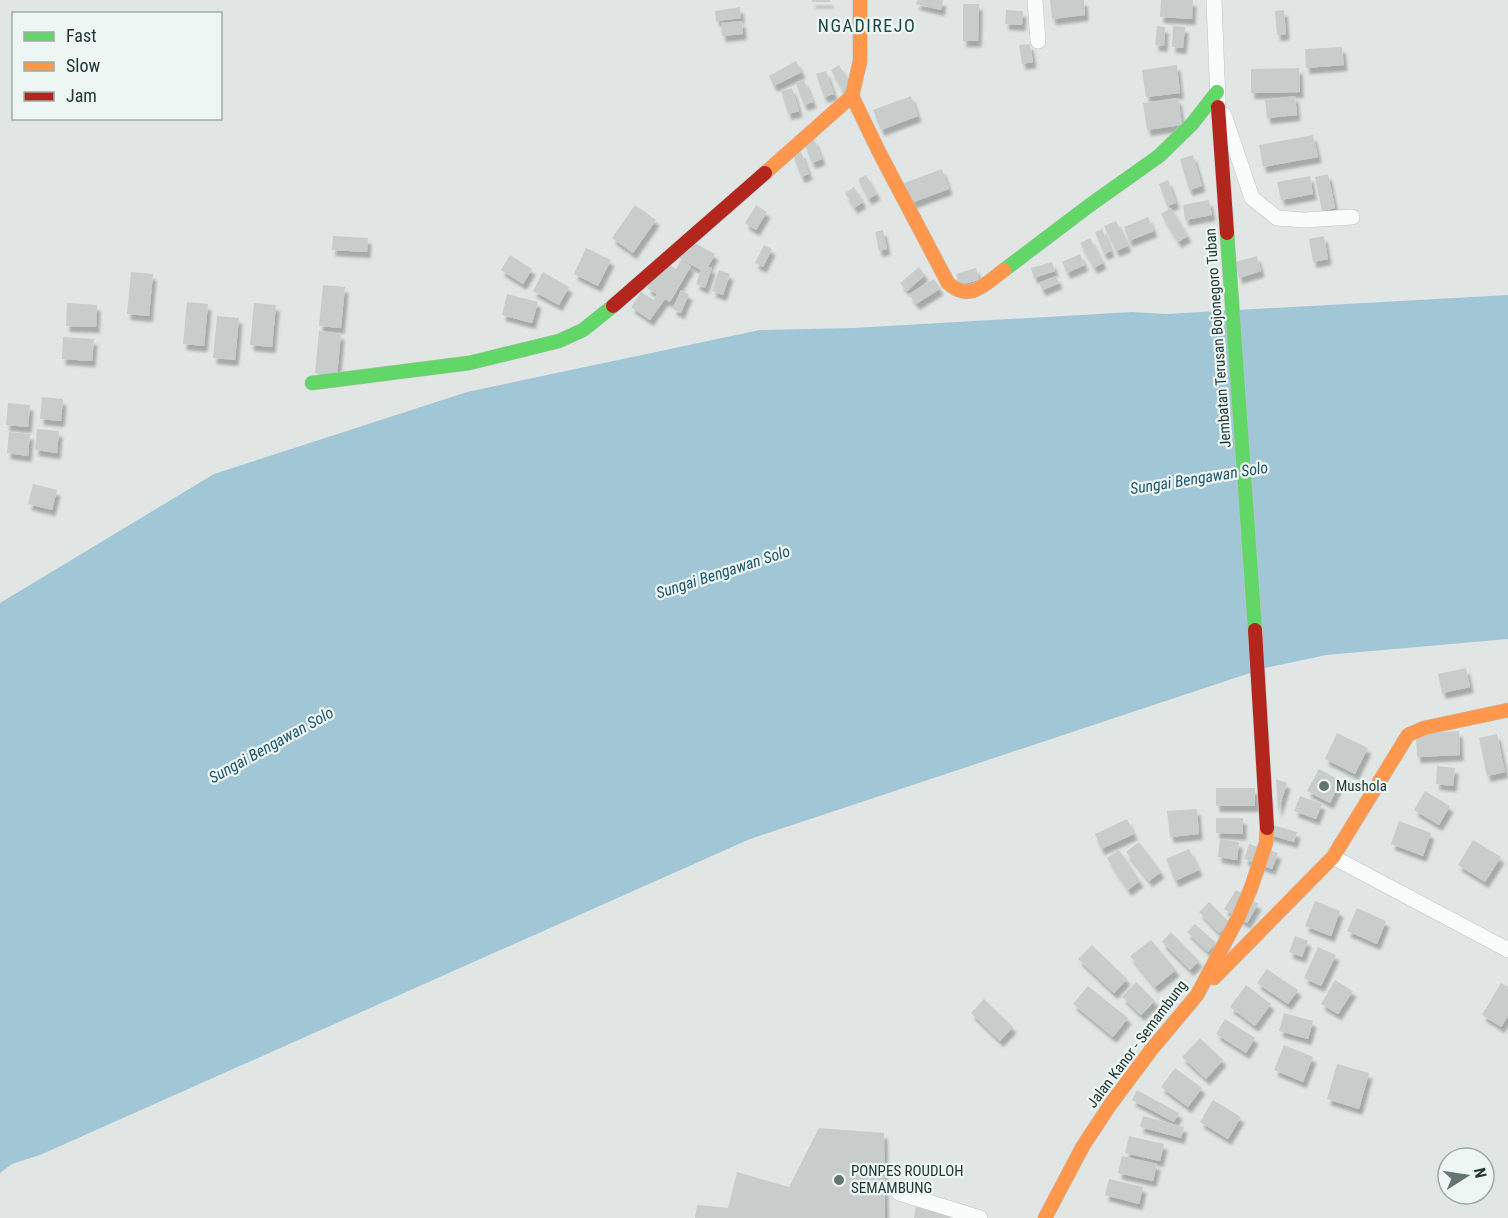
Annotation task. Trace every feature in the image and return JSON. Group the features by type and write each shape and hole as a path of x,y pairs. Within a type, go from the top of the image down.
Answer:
{"street":[{"path":"312,383 469,363 559,341 583,330 852,96 859,77 862,56 860,0"},
{"path":"1035,0 1038,41"},
{"path":"1214,0 1217,100 1252,198 1277,218 1304,220 1352,217"},
{"path":"852,96 948,283 957,291 967,293 976,290 1012,266 1090,205 1159,156 1217,100"},
{"name":"Jembatan Terusan Bojonegoro Tuban","path":"1217,100 1268,818"},
{"path":"1197,996 1333,857 1408,735 1424,728 1508,710"},
{"name":"Jalan Kanor - Semambung","path":"1045,1218 1083,1146 1110,1105 1151,1050 1197,996 1251,888 1266,843 1268,818"},
{"path":"1333,857 1508,950"},
{"path":"899,1193 980,1218"}],"water":[{"name":"Sungai Bengawan Solo","path":"1508,295 1508,639 1326,655 1265,668 750,839 40,1155 12,1164 0,1173 0,603 214,474 467,392 760,330 853,328 1132,312 1166,314"}],"building":[{"path":"812,0 830,0 830,2 812,2"},
{"path":"917,0 943,0 941,10 916,4"},
{"path":"1050,0 1084,0 1085,15 1052,19"},
{"path":"1161,0 1193,0 1192,19 1160,17"},
{"path":"963,4 979,4 978,41 963,41"},
{"path":"740,7 741,18 716,21 715,11"},
{"path":"1006,10 1023,11 1022,25 1005,24"},
{"path":"1284,10 1286,34 1277,35 1275,11"},
{"path":"742,21 743,34 722,36 721,23"},
{"path":"1157,26 1165,27 1164,46 1155,45"},
{"path":"1173,26 1185,27 1183,48 1172,47"},
{"path":"1030,44 1033,62 1022,64 1019,45"},
{"path":"1342,47 1344,65 1306,68 1305,49"},
{"path":"796,61 802,72 774,86 769,76"},
{"path":"839,65 852,86 843,91 831,70"},
{"path":"1177,65 1180,93 1146,97 1142,70"},
{"path":"1299,68 1300,92 1251,93 1251,69"},
{"path":"826,71 834,94 824,97 816,74"},
{"path":"804,80 813,102 804,105 796,83"},
{"path":"792,88 799,111 788,114 781,91"},
{"path":"911,96 918,116 881,130 873,110"},
{"path":"1295,96 1297,115 1267,118 1265,100"},
{"path":"1178,98 1182,125 1147,130 1143,103"},
{"path":"1313,135 1318,157 1263,167 1259,145"},
{"path":"814,139 822,159 812,163 804,143"},
{"path":"801,152 809,174 801,177 793,155"},
{"path":"1193,155 1202,186 1189,190 1180,159"},
{"path":"942,169 949,189 911,203 904,183"},
{"path":"1328,174 1335,208 1322,211 1315,177"},
{"path":"866,175 877,194 868,199 858,179"},
{"path":"1310,176 1313,194 1281,200 1277,182"},
{"path":"1168,180 1176,203 1167,206 1159,184"},
{"path":"854,187 863,202 854,208 845,193"},
{"path":"1209,200 1212,215 1185,220 1183,205"},
{"path":"635,205 656,220 633,253 612,238"},
{"path":"756,205 767,212 756,230 745,223"},
{"path":"1171,208 1188,236 1178,242 1161,214"},
{"path":"1148,217 1154,231 1129,241 1124,227"},
{"path":"1116,221 1128,246 1116,251 1104,226"},
{"path":"1102,229 1111,251 1104,254 1095,232"},
{"path":"883,230 887,249 879,251 875,232"},
{"path":"333,236 368,238 367,252 332,250"},
{"path":"1324,236 1328,259 1313,262 1309,239"},
{"path":"1090,238 1103,263 1094,268 1080,243"},
{"path":"687,239 715,254 708,267 712,268 705,288 696,284 701,270 677,257"},
{"path":"764,245 772,249 763,267 755,263"},
{"path":"586,248 611,260 598,286 574,274"},
{"path":"1080,254 1085,265 1067,273 1062,262"},
{"path":"510,255 532,269 523,284 501,270"},
{"path":"1257,256 1261,271 1239,278 1235,262"},
{"path":"681,260 691,266 670,302 665,299 650,320 631,307 641,292 654,300 657,294 647,288 663,262 676,269"},
{"path":"1052,262 1055,271 1034,278 1031,268"},
{"path":"919,267 925,275 907,291 900,283"},
{"path":"976,268 979,280 959,285 956,274"},
{"path":"719,270 730,274 723,295 712,291"},
{"path":"131,272 153,274 149,316 127,314"},
{"path":"543,272 569,287 559,305 533,291"},
{"path":"1056,276 1059,283 1042,290 1039,283"},
{"path":"934,279 940,289 916,304 909,294"},
{"path":"323,285 345,287 341,328 319,326"},
{"path":"681,290 689,294 681,313 673,309"},
{"path":"507,294 538,302 532,323 502,315"},
{"path":"187,302 208,304 204,346 183,344"},
{"path":"67,303 97,305 96,327 66,326"},
{"path":"254,303 276,305 272,347 250,345"},
{"path":"217,316 239,318 235,360 213,358"},
{"path":"319,331 341,334 337,375 315,373"},
{"path":"63,337 94,339 92,361 62,359"},
{"path":"42,397 63,399 61,421 40,419"},
{"path":"8,403 30,405 28,427 6,425"},
{"path":"37,429 59,431 57,453 35,450"},
{"path":"9,432 30,434 28,456 7,453"},
{"path":"33,484 57,490 52,510 28,504"},
{"path":"1466,668 1470,687 1442,693 1438,674"},
{"path":"1459,731 1460,755 1417,757 1416,734"},
{"path":"1337,733 1368,748 1355,774 1325,759"},
{"path":"1497,734 1505,772 1487,776 1479,738"},
{"path":"1437,766 1455,768 1453,786 1436,784"},
{"name":"Mushola","path":"1319,769 1341,781 1330,803 1307,791"},
{"path":"1276,779 1287,783 1278,812"},
{"path":"1216,788 1255,788 1255,806 1216,806"},
{"path":"1425,791 1450,806 1439,825 1414,810"},
{"path":"1300,796 1322,804 1316,819 1294,811"},
{"path":"1197,809 1199,834 1170,837 1167,811"},
{"path":"1216,818 1243,818 1243,834 1216,833"},
{"path":"1127,819 1134,834 1101,849 1095,834"},
{"path":"1399,821 1431,833 1423,856 1391,844"},
{"path":"1263,822 1297,832 1294,842 1260,832"},
{"path":"1220,839 1239,842 1237,860 1218,857"},
{"path":"1473,840 1501,857 1485,882 1458,865"},
{"path":"1139,842 1161,872 1149,881 1126,852"},
{"path":"1249,844 1278,853 1272,869 1244,859"},
{"path":"1189,849 1199,870 1175,881 1166,859"},
{"path":"1119,850 1140,881 1128,890 1107,858"},
{"path":"1236,890 1258,904 1247,923 1224,909"},
{"path":"1315,901 1340,911 1331,936 1305,926"},
{"path":"1209,902 1230,923 1219,933 1199,912"},
{"path":"1357,908 1386,921 1377,944 1347,931"},
{"path":"1195,924 1216,943 1208,952 1187,932"},
{"path":"1171,932 1199,961 1190,970 1162,942"},
{"path":"1295,936 1308,941 1302,957 1289,952"},
{"path":"1151,940 1176,970 1155,987 1130,956"},
{"path":"1092,945 1127,979 1114,993 1078,959"},
{"path":"1318,947 1336,955 1321,986 1304,978"},
{"path":"1267,969 1298,990 1288,1004 1257,983"},
{"path":"1335,980 1353,991 1338,1014 1321,1004"},
{"path":"1136,982 1155,1001 1141,1015 1122,997"},
{"path":"1501,983 1508,987 1508,1016 1501,1027 1482,1015"},
{"path":"1246,985 1271,1004 1255,1026 1230,1007"},
{"path":"1088,986 1128,1018 1113,1037 1073,1004"},
{"path":"984,999 1013,1027 1000,1041 971,1013"},
{"path":"1284,1013 1313,1021 1308,1039 1279,1031"},
{"path":"1225,1019 1255,1038 1246,1053 1216,1034"},
{"path":"1200,1038 1223,1060 1206,1079 1182,1057"},
{"path":"1284,1045 1313,1057 1303,1082 1274,1070"},
{"path":"1337,1064 1369,1073 1359,1109 1327,1099"},
{"path":"1175,1068 1202,1088 1188,1107 1161,1087"},
{"path":"1137,1090 1179,1113 1174,1122 1132,1100"},
{"path":"1213,1100 1241,1117 1228,1139 1200,1122"},
{"path":"1143,1116 1184,1127 1181,1138 1140,1127"},
{"name":"PONPES ROUDLOH SEMAMBUNG","path":"819,1128 884,1133 885,1218 695,1218 697,1205 728,1208 737,1172 789,1187"},
{"path":"1129,1136 1164,1144 1160,1161 1125,1153"},
{"path":"1122,1156 1157,1164 1153,1181 1118,1173"},
{"path":"1109,1179 1143,1187 1139,1204 1105,1195"},
{"path":"917,1197 968,1218 914,1218"}],"traffic: fast":[{"path":"1004,270 1159,156 1192,124 1217,92"},
{"path":"1227,233 1255,630"},
{"path":"312,383 469,363 559,341 583,330 613,306"}],"traffic: slow":[{"path":"860,0 860,61 852,96 948,283 956,289 970,291 984,286 1004,270"},
{"path":"765,173 852,96"},
{"path":"1214,978 1333,857 1408,735 1424,728 1508,710"},
{"path":"1045,1218 1083,1146 1110,1105 1151,1050 1197,995 1238,918 1251,888 1266,843 1267,828"}],"traffic: jam":[{"path":"1218,107 1227,233"},
{"path":"613,306 765,173"},
{"path":"1255,630 1267,828"}],"place":[{"name":"Mushola","path":"1324,786"},
{"name":"PONPES ROUDLOH SEMAMBUNG","path":"839,1180"}],"district":[{"name":"NGADIREJO","path":"867,25"}]}
